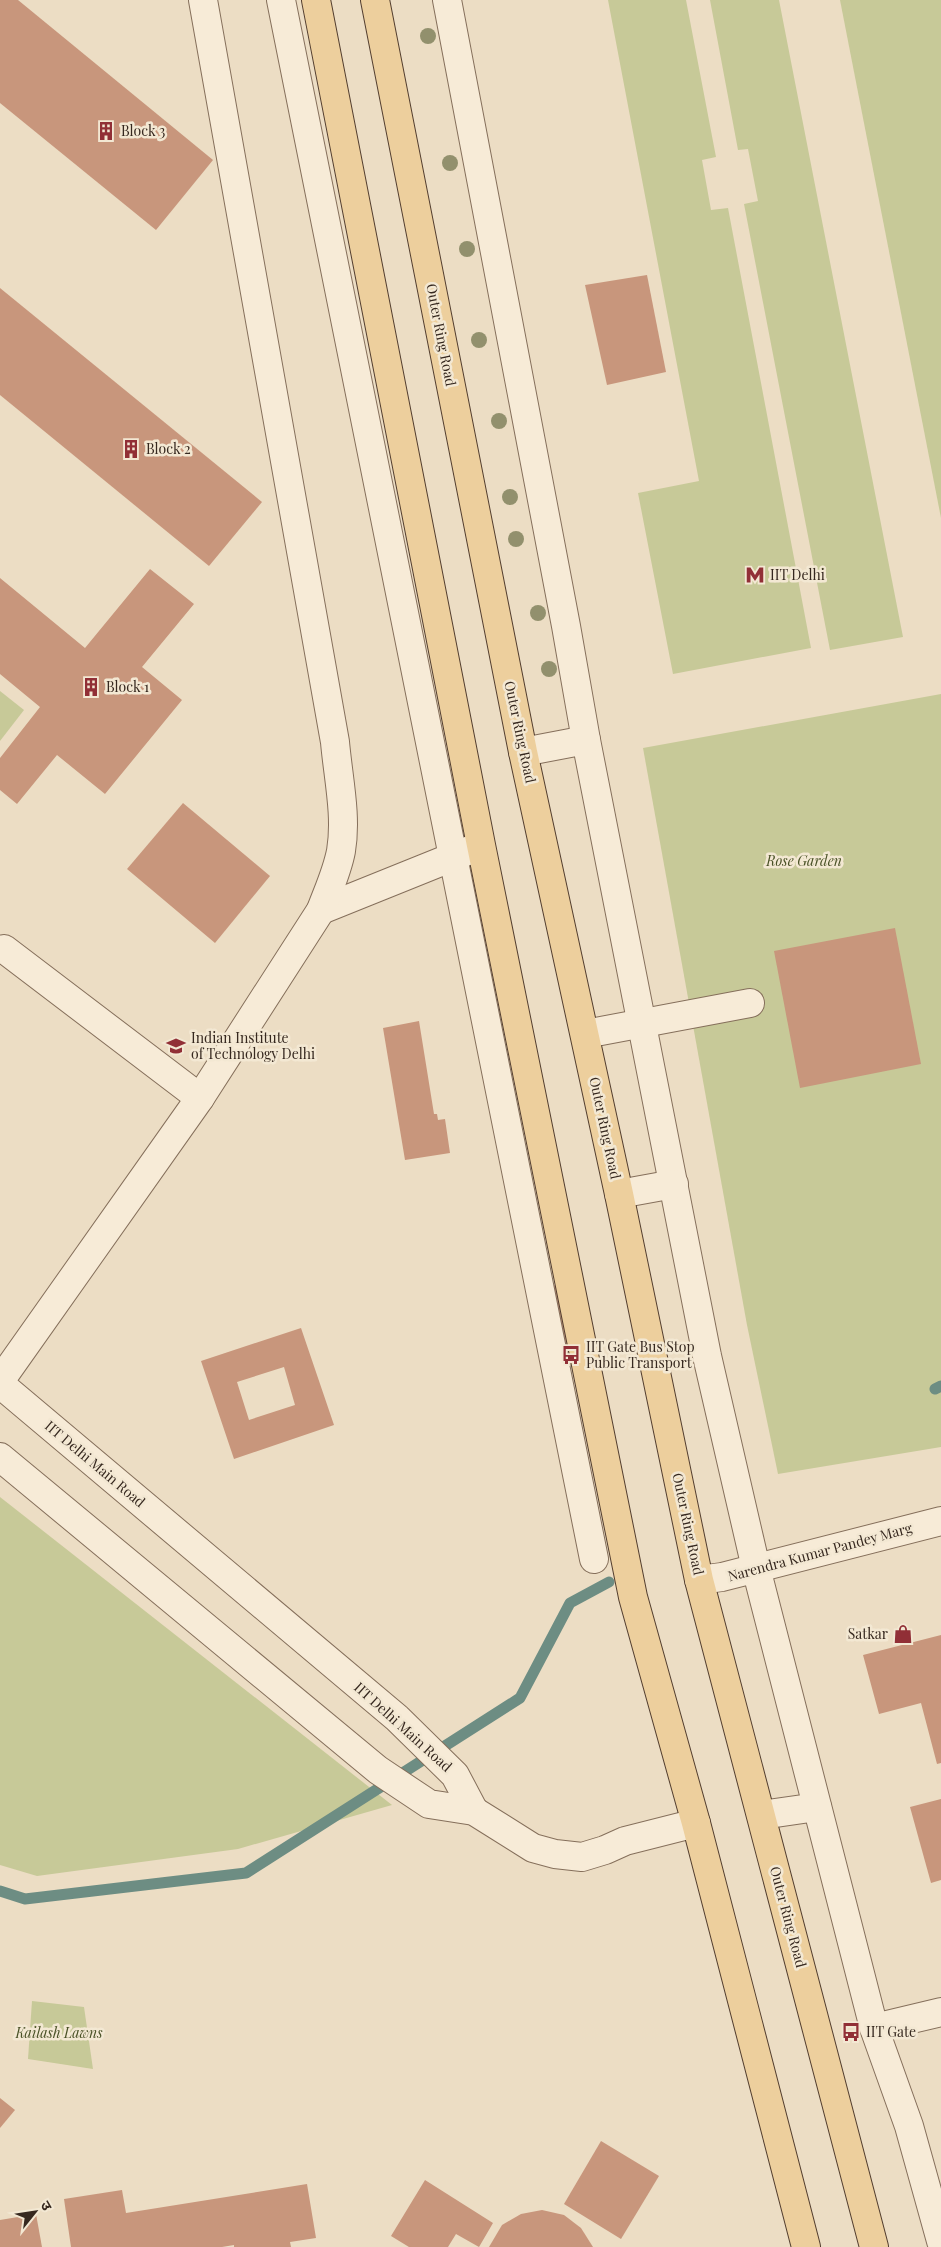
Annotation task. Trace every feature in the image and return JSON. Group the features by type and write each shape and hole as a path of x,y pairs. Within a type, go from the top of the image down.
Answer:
{"main road":[{"path":"316,0 481,846 633,1597 696,1823 806,2247"},
{"name":"Outer Ring Road","path":"375,0 523,752 585,1034 699,1580 874,2247"}],"street":[{"path":"0,1382 200,1098 320,910 333,878 341,850 342,823 335,742 203,0"},
{"path":"281,0 594,1559"},
{"path":"447,0 586,740 708,1356 756,1568 874,2028 909,2126 941,2241"},
{"path":"523,752 586,740"},
{"path":"320,910 481,846"},
{"path":"4,949 200,1098"},
{"path":"585,1034 750,1003"},
{"path":"619,1194 674,1184"},
{"path":"523,1208 557,1223"},
{"name":"IIT Delhi Main Road","path":"0,1382 389,1712 455,1775 474,1811"},
{"path":"0,1457 380,1772 429,1804 474,1811 533,1848 555,1854 582,1857 625,1841 696,1823"},
{"name":"Narendra Kumar Pandey Marg","path":"699,1580 722,1577 941,1520"},
{"path":"762,1815 817,1807"},
{"path":"874,2028 941,2012"}],"green space":[{"path":"608,0 686,0 716,157 702,160 711,210 728,208 811,648 673,674 638,493 699,481"},
{"path":"710,0 779,0 903,637 830,650 744,204 758,201 748,149 738,150"},
{"path":"840,0 941,0 941,518"},
{"path":"0,691 24,710 0,741"},
{"name":"Rose Garden","path":"941,694 941,1447 778,1474 747,1325 643,748"},
{"path":"0,1497 392,1805 238,1849 37,1876 0,1865"},
{"name":"Kailash Lawns","path":"32,2001 84,2007 93,2069 28,2059"}],"building":[{"name":"Block 3","path":"0,0 18,0 213,160 156,230 0,103"},
{"path":"647,275 666,372 607,385 585,285"},
{"name":"Block 2","path":"0,288 262,502 209,566 0,395"},
{"name":"Block 1","path":"150,569 194,604 142,667 182,700 105,794 57,755 17,804 0,790 0,758 40,707 0,674 0,578 85,648"},
{"path":"183,803 270,876 215,943 127,869"},
{"path":"895,928 921,1064 800,1088 774,951"},
{"path":"419,1021 434,1114 437,1114 438,1120 445,1119 450,1153 405,1160 383,1028"},
{"path":"564,1283 578,1349 561,1353 548,1287"},
{"path":"301,1328 334,1425 234,1459 201,1361","holes":["284,1367 295,1405 249,1420 237,1382"]},
{"path":"941,1635 941,1763 937,1764 921,1703 879,1714 863,1655"},
{"path":"941,1799 941,1880 931,1883 910,1807"},
{"path":"0,2098 15,2110 0,2128"},
{"path":"601,2141 659,2176 621,2239 564,2204"},
{"path":"425,2180 493,2223 479,2247 456,2234 448,2247 409,2247 391,2236"},
{"path":"307,2184 316,2238 290,2242 291,2247 234,2247 234,2245 222,2247 71,2247 64,2199 122,2190 126,2213"},
{"path":"542,2210 564,2215 581,2228 593,2247 489,2247 502,2225 521,2214"},
{"path":"36,2214 42,2247 0,2247 0,2220"}],"waterway":[{"path":"935,1389 941,1386"},
{"path":"0,1891 25,1899 246,1873 520,1698 570,1603 609,1582"}],"place":[{"name":"Block 3","path":"106,131"},
{"name":"Block 2","path":"131,449"},
{"name":"IIT Delhi","path":"755,575"},
{"name":"Block 1","path":"91,687"},
{"name":"Indian Institute of Technology Delhi","path":"176,1046"},
{"name":"IIT Gate Bus Stop Public Transport","path":"571,1355"},
{"name":"Satkar","path":"903,1634"},
{"name":"IIT Gate","path":"851,2032"}]}
